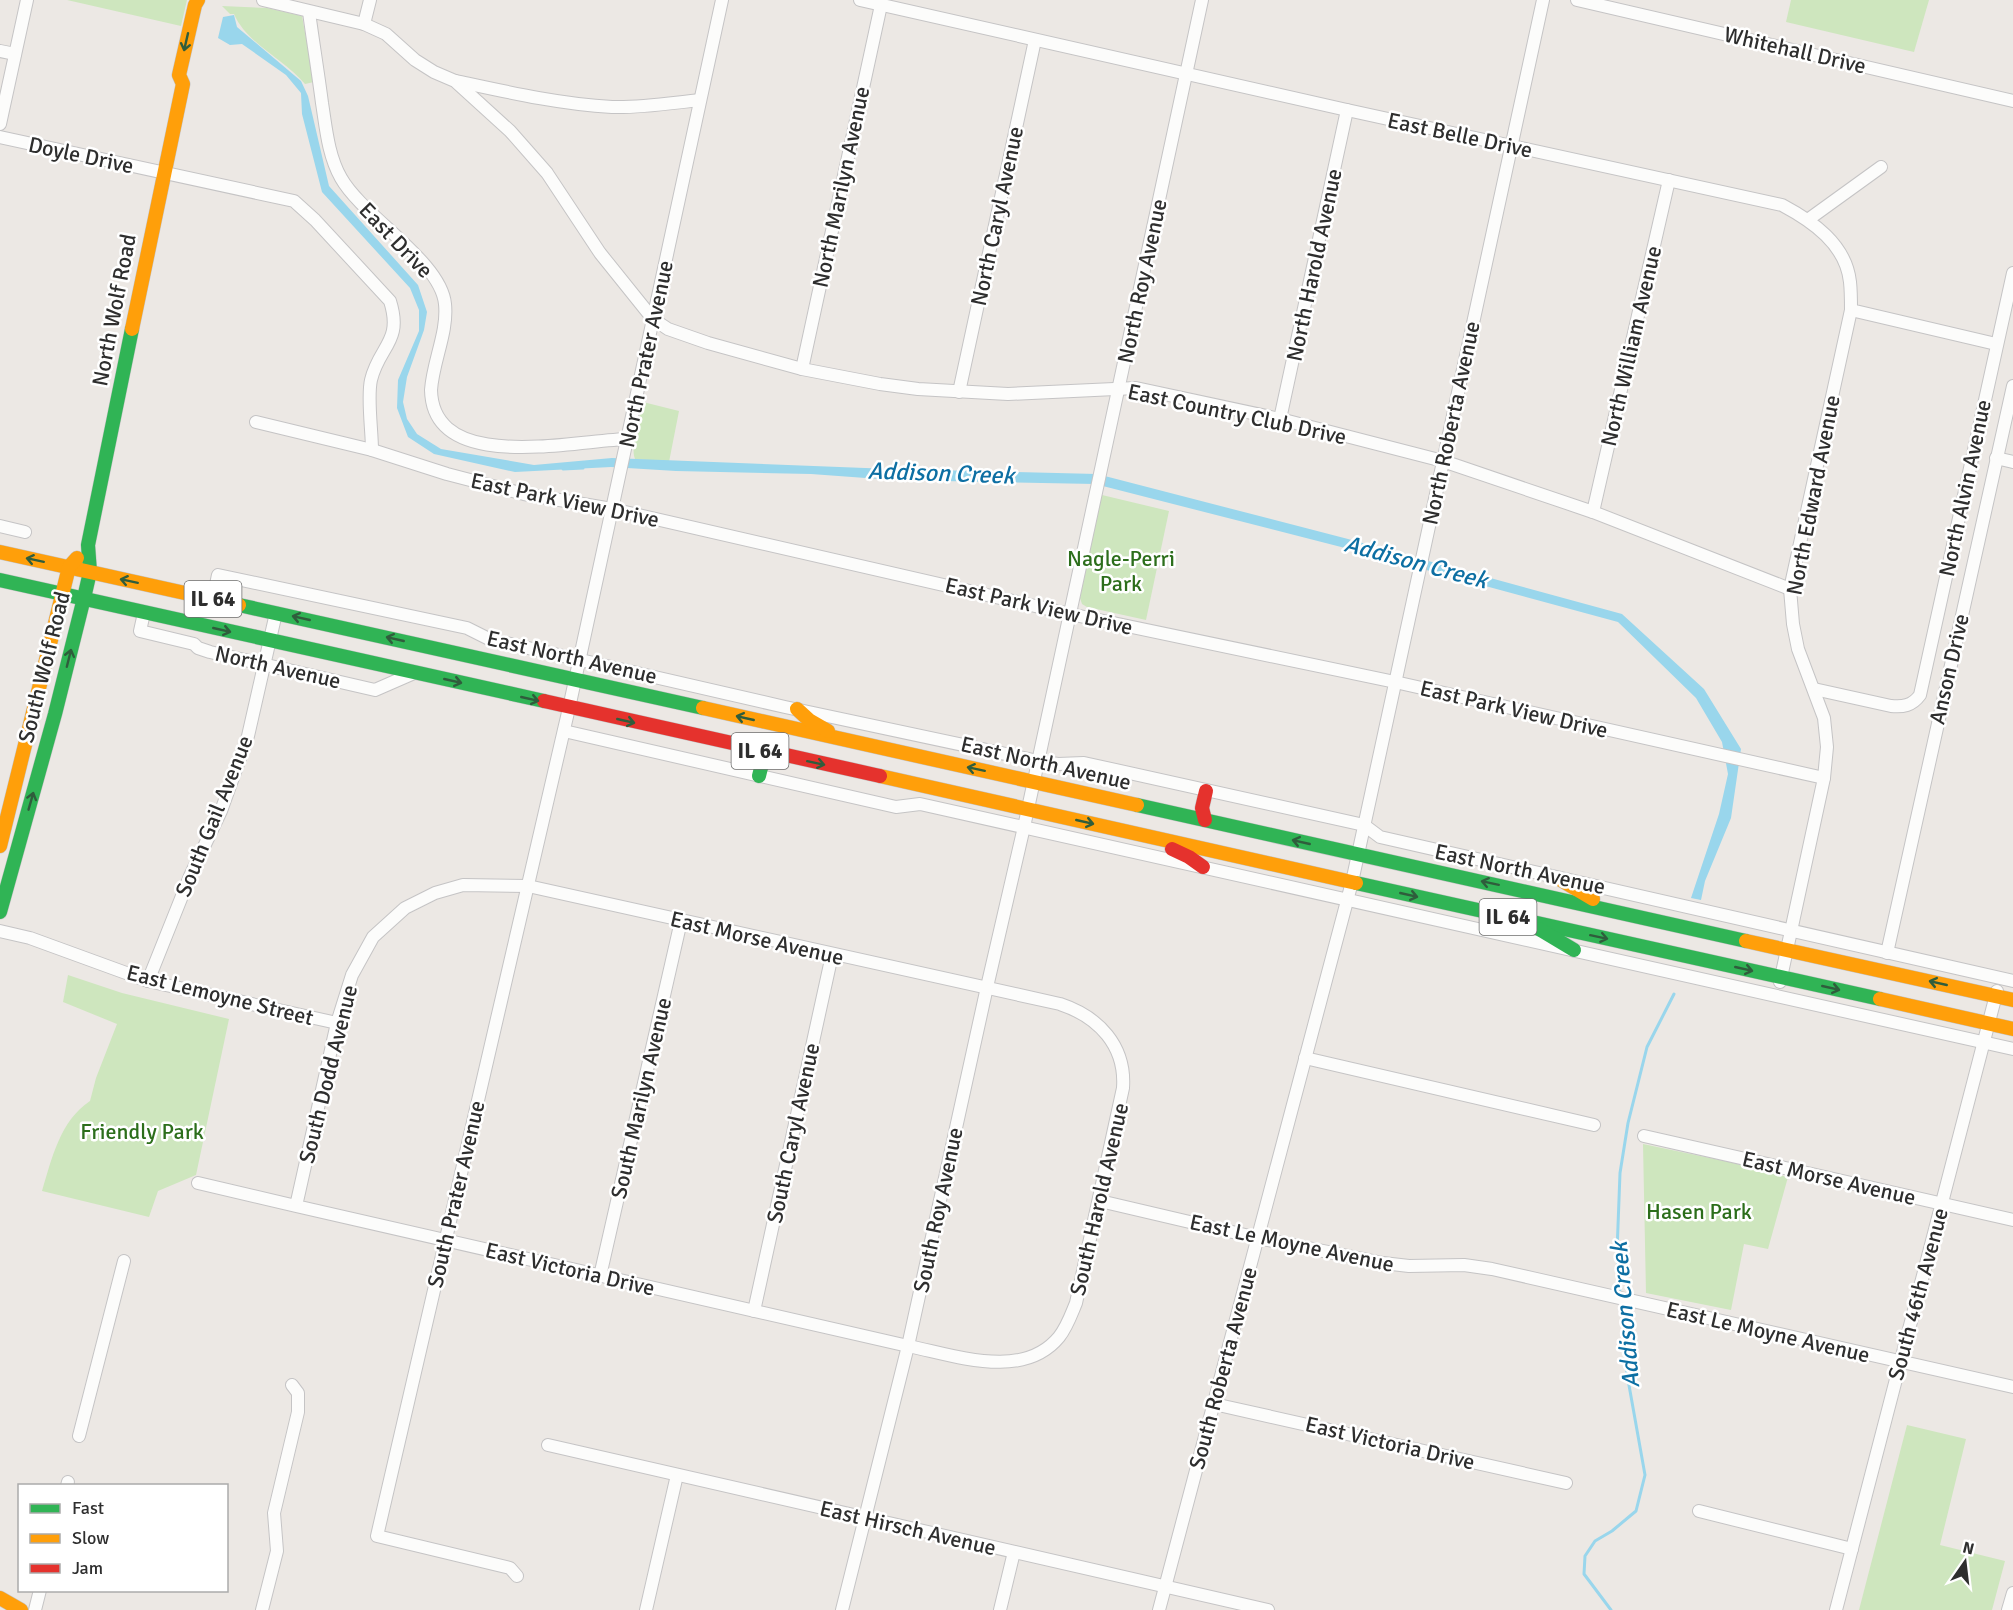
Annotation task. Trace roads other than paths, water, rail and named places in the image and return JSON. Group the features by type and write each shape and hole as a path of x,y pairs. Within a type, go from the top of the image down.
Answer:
{"main road":[{"name":"North Wolf Road","path":"90,572 88,545 183,84 179,75 198,0"},
{"name":"North Wolf Road","path":"183,84 191,78 207,8 206,0"},
{"name":"North Wolf Road","path":"69,567 88,545"},
{"name":"IL 64","path":"0,552 69,567"},
{"name":"East North Avenue","path":"69,567 2013,1000"},
{"name":"South Wolf Road","path":"0,846 69,567"},
{"name":"South Wolf Road","path":"0,912 55,714 90,572"},
{"name":"IL 64","path":"0,580 2013,1029"},
{"path":"796,710 808,720 847,741"},
{"path":"759,776 765,752"},
{"path":"1205,820 1202,808 1206,791"},
{"path":"1146,836 1189,857 1203,867"},
{"path":"1561,879 1572,888 1616,911"},
{"path":"1524,920 1574,950"},
{"path":"0,1598 21,1610"}],"street":[{"path":"0,124 27,0"},
{"name":"East Country Club Drive","path":"263,0 364,24 386,34 415,60 434,72 455,81 510,131 547,173 600,252 653,319 668,329 708,343 802,369 880,384 959,392 1008,394 1136,388 1280,419 1443,461 1593,512 1790,589"},
{"path":"364,24 370,0"},
{"name":"North Prater Avenue","path":"569,708 722,0"},
{"name":"East Belle Drive","path":"860,0 1782,205 1809,219 1826,235 1842,256 1850,280 1851,310"},
{"name":"North Roy Avenue","path":"1028,809 1202,0"},
{"name":"North Roberta Avenue","path":"1352,882 1542,0"},
{"name":"Whitehall Drive","path":"1577,0 2013,100"},
{"name":"North Marilyn Avenue","path":"802,369 880,4"},
{"name":"East Drive","path":"309,12 330,151 341,178 355,198 431,272 444,295 445,311 431,390 431,401 438,418 457,435 491,445 533,447 627,439"},
{"name":"North Caryl Avenue","path":"959,392 1035,40"},
{"path":"0,51 15,54"},
{"path":"455,81 539,98 602,106 646,106 700,100"},
{"name":"North Harold Avenue","path":"1280,419 1347,110"},
{"name":"Doyle Drive","path":"0,137 294,201 385,294 392,309 394,327 370,382 372,450"},
{"path":"1809,219 1881,167"},
{"name":"North William Avenue","path":"1593,512 1669,180"},
{"name":"North Alvin Avenue","path":"1814,689 1904,707 1914,702 1923,687 2013,273"},
{"path":"1851,310 1996,344"},
{"name":"North Edward Avenue","path":"1777,996 1824,778 1827,747 1824,718 1798,650 1790,589 1851,310"},
{"name":"Anson Drive","path":"1887,953 2013,387"},
{"name":"East Park View Drive","path":"256,422 372,450 447,474 515,492 612,509 1070,614 1395,682 1824,778"},
{"path":"1996,458 2013,462"},
{"path":"0,526 25,532"},
{"name":"East North Avenue","path":"213,599 218,575 467,628 489,639 796,710 1058,765 1084,763 1364,825 1380,837 2007,979"},
{"name":"North Avenue","path":"144,613 140,631 194,644 210,652 375,690 415,673"},
{"name":"South Gail Avenue","path":"148,981 190,876 220,811 248,736 276,613"},
{"name":"South Prater Avenue","path":"517,1576 510,1568 377,1536 569,708"},
{"path":"564,731 896,807 920,804 2013,1049"},
{"name":"South Roy Avenue","path":"842,1610 908,1346 1028,809"},
{"name":"South Roberta Avenue","path":"1159,1610 1352,882"},
{"name":"South Dodd Avenue","path":"296,1206 337,1023 352,975 373,937 405,908 435,893 463,885 528,886"},
{"name":"East Morse Avenue","path":"528,886 832,955 987,987"},
{"name":"South Marilyn Avenue","path":"600,1276 681,921"},
{"name":"East Lemoyne Street","path":"0,931 30,938 148,981 337,1023"},
{"name":"South Caryl Avenue","path":"754,1311 832,955"},
{"name":"South 46th Avenue","path":"1836,1610 1988,1024 1996,996 2007,979"},
{"name":"South Harold Avenue","path":"908,1346 993,1363 1014,1362 1029,1358 1046,1348 1058,1338 1068,1323 1076,1303 1100,1201 1123,1088 1123,1071 1116,1047 1102,1027 1080,1012 1060,1004 987,987"},
{"path":"1305,1058 1594,1125"},
{"name":"East Morse Avenue","path":"1644,1136 2013,1220"},
{"name":"East Victoria Drive","path":"198,1183 908,1346"},
{"name":"East Le Moyne Avenue","path":"1100,1201 1258,1238 1409,1266 1464,1265 1492,1269 2013,1387"},
{"path":"79,1436 124,1261"},
{"path":"262,1610 277,1551 274,1513 298,1412 298,1393 292,1385"},
{"name":"East Victoria Drive","path":"1214,1404 1566,1483"},
{"name":"East Hirsch Avenue","path":"548,1445 1268,1610"},
{"path":"646,1610 677,1475"},
{"path":"1699,1511 1852,1549"},
{"path":"1000,1610 1014,1552"},
{"path":"35,1610 40,1592"},
{"path":"2008,1610 2013,1593"}],"water":[{"path":"234,15 237,27 301,81 308,96 329,186 418,285 427,312 424,330 407,377 403,402 407,419 417,434 441,449 534,465 612,458 1097,474 1348,539 1622,614 1704,689 1741,749 1731,818 1705,881 1701,900 1691,898 1719,814 1728,774 1722,742 1696,698 1618,622 1345,548 1095,484 893,480 811,474 611,467 515,472 434,454 408,437 397,408 398,380 419,331 419,310 410,288 322,192 302,114 301,93 286,75 242,44 230,45 218,38 223,17"}],"waterway":[{"name":"Addison Creek","path":"563,469 583,468"},
{"name":"Addison Creek","path":"1620,1294 1617,1252 1620,1173 1628,1123 1647,1047 1674,994"},
{"name":"Addison Creek","path":"1611,1610 1584,1574 1585,1556 1595,1541 1612,1531 1636,1511 1645,1475 1627,1374 1621,1301"}],"park label":[{"name":"Nagle-Perri Park","path":"1121,570"},
{"name":"Friendly Park","path":"142,1131"},
{"name":"Hasen Park","path":"1699,1211"}]}
